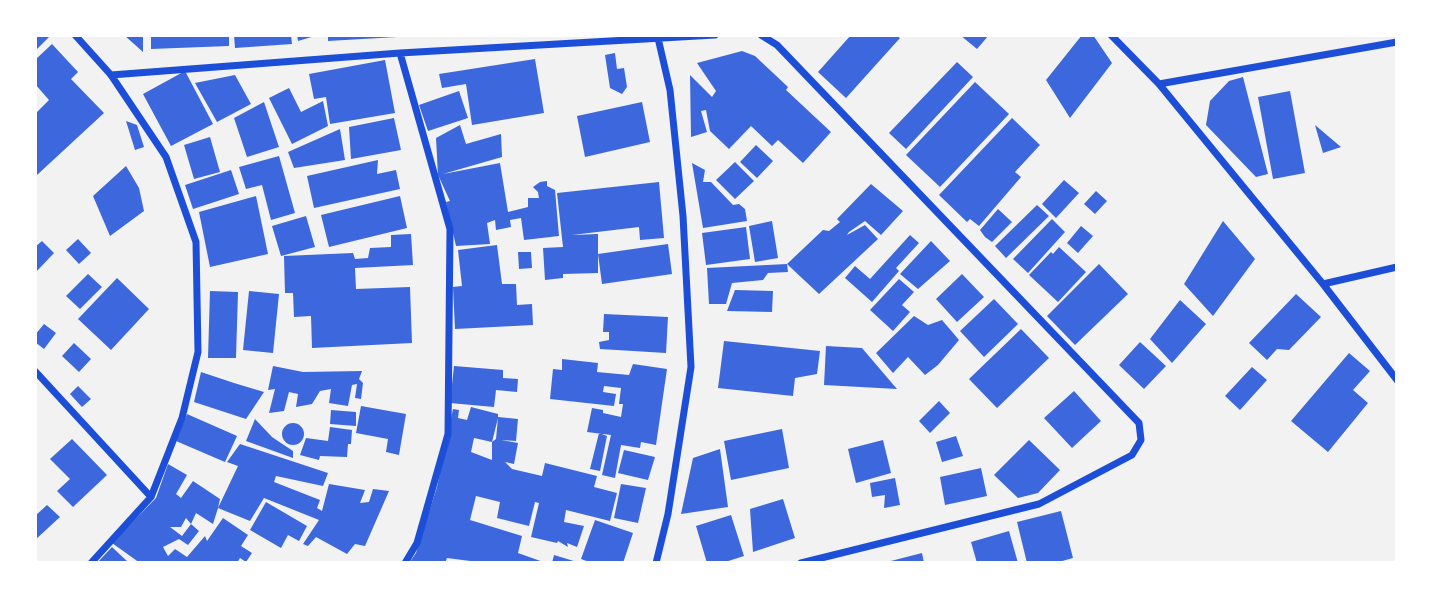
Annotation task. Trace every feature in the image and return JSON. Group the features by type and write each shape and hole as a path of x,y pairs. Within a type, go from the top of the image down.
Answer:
{"street":[{"path":"75,35 111,75 166,158 196,242 198,352 183,418 151,497 91,563"},
{"path":"111,75 400,53 715,35"},
{"path":"761,35 777,45 1139,423 1141,440 1132,455 1039,504 801,563"},
{"path":"1111,35 1159,84 1397,380"},
{"path":"656,563 667,514 691,367 681,204 670,90 658,38"},
{"path":"1159,84 1397,42"},
{"path":"400,53 450,229 448,434 417,543 405,563"},
{"path":"1322,284 1397,267"},
{"path":"35,371 151,497"}],"building":[{"path":"35,35 49,37 35,51"},
{"path":"124,35 143,35 143,52"},
{"path":"151,35 229,35 229,46 151,49"},
{"path":"234,35 291,35 292,44 235,48"},
{"path":"297,35 315,35 315,36 298,41"},
{"path":"328,35 397,35 397,37 328,41"},
{"path":"851,35 896,35 900,38 846,98 818,72"},
{"path":"960,35 989,35 977,49"},
{"path":"1082,35 1093,35 1112,63 1070,118 1046,80"},
{"path":"52,44 78,72 71,79 104,113 37,175 35,114 49,100 35,84 35,60"},
{"path":"742,51 755,56 788,87 786,90 831,132 803,163 778,140 772,146 751,126 729,149 710,131 706,110 701,111 707,132 691,137 690,75 712,97 716,91 697,63"},
{"path":"615,53 617,69 624,68 627,87 622,94 610,88 605,55"},
{"path":"535,59 544,113 472,125 466,84 442,88 439,74"},
{"path":"385,60 395,113 330,124 326,97 314,99 309,74"},
{"path":"957,62 973,77 906,149 889,133"},
{"path":"185,71 213,124 171,146 143,94"},
{"path":"235,75 251,104 217,122 195,83"},
{"path":"1243,77 1268,174 1256,177 1206,125 1210,101 1229,81"},
{"path":"975,82 1009,114 940,187 906,155"},
{"path":"289,88 301,112 323,101 328,126 292,144 269,98"},
{"path":"459,91 468,118 428,131 419,105"},
{"path":"1290,91 1305,173 1273,179 1258,97"},
{"path":"264,102 279,147 247,157 234,118"},
{"path":"642,102 650,142 585,157 577,116"},
{"path":"394,118 401,150 351,159 349,127"},
{"path":"1012,118 1040,145 1015,172 1021,177 979,226 970,219 967,222 939,195"},
{"path":"126,121 137,125 144,147 135,150"},
{"path":"460,125 466,144 501,134 502,157 443,174 500,163 508,212 528,207 528,198 539,198 533,187 547,181 547,186 555,190 559,236 524,240 521,218 510,220 511,227 496,230 495,220 487,223 490,244 456,246 446,202 450,201 438,175 436,138"},
{"path":"1315,125 1341,147 1323,153"},
{"path":"340,129 345,160 294,168 288,152"},
{"path":"210,137 220,172 194,179 184,145"},
{"path":"756,145 773,161 757,178 740,162"},
{"path":"279,156 295,213 271,220 262,185 246,189 239,167"},
{"path":"378,160 377,174 396,170 400,189 314,208 307,176"},
{"path":"735,162 754,181 735,199 716,180"},
{"path":"692,163 705,170 703,182 711,182 733,205 739,204 745,209 747,221 703,228"},
{"path":"126,166 139,188 144,211 110,236 93,196"},
{"path":"231,170 239,194 193,209 185,185"},
{"path":"1064,180 1079,193 1056,218 1042,204"},
{"path":"659,182 664,238 640,240 639,227 572,235 598,234 598,273 563,274 563,278 545,280 543,248 563,247 557,193"},
{"path":"871,184 903,211 881,235 865,221 849,232 847,235 865,225 878,239 819,294 787,264 823,230 829,231 840,222 837,219"},
{"path":"1096,191 1107,201 1095,214 1084,204"},
{"path":"256,196 268,254 210,267 199,212"},
{"path":"400,196 407,228 329,247 321,215"},
{"path":"1037,205 1049,216 1006,258 995,246"},
{"path":"998,209 1012,222 992,242 980,230"},
{"path":"306,216 315,247 281,256 272,226"},
{"path":"1052,219 1065,232 1028,273 1013,259"},
{"path":"772,221 778,258 755,262 749,226"},
{"path":"1223,221 1255,259 1213,316 1184,284"},
{"path":"1081,226 1093,236 1078,253 1067,243"},
{"path":"746,227 750,259 706,265 702,233"},
{"path":"411,234 413,265 355,268 356,289 410,287 412,343 312,348 311,316 294,317 293,293 285,293 284,256 353,253 355,259 368,258 370,248 391,247 391,235"},
{"path":"910,235 919,243 896,268 899,271 872,302 845,278 855,266 870,279"},
{"path":"78,239 91,253 79,264 66,250"},
{"path":"42,241 54,253 35,273 35,247"},
{"path":"931,241 950,261 918,289 900,274"},
{"path":"668,244 672,274 602,284 598,254"},
{"path":"497,245 502,284 516,284 517,305 532,304 533,325 455,329 453,287 462,286 458,250"},
{"path":"1059,247 1086,272 1058,302 1029,275"},
{"path":"518,252 531,252 532,268 519,269"},
{"path":"787,264 788,272 768,273 763,280 732,283 726,304 709,304 707,268"},
{"path":"1099,264 1128,294 1075,345 1047,316"},
{"path":"88,274 102,287 80,309 66,296"},
{"path":"962,274 984,297 957,322 936,299"},
{"path":"117,278 149,309 111,350 78,319"},
{"path":"899,279 914,292 902,305 910,312 893,331 870,310"},
{"path":"735,290 773,291 772,312 727,311"},
{"path":"210,291 238,292 236,358 208,358"},
{"path":"249,291 279,294 273,353 243,350"},
{"path":"1296,294 1321,317 1289,350 1277,349 1267,360 1249,343"},
{"path":"994,299 1018,324 984,357 960,331"},
{"path":"1180,300 1206,324 1172,363 1150,339"},
{"path":"604,314 668,317 666,353 600,349 599,342 609,340 609,332 603,332"},
{"path":"914,316 928,325 942,320 959,340 938,365 925,375 908,357 893,373 876,353"},
{"path":"44,324 56,333 44,349 35,342 35,335"},
{"path":"1021,329 1049,358 997,408 969,379"},
{"path":"724,341 820,351 817,374 795,378 793,396 718,388"},
{"path":"1140,342 1166,366 1144,389 1119,365"},
{"path":"74,343 91,359 79,372 62,356"},
{"path":"826,346 862,348 897,389 824,385"},
{"path":"1349,353 1370,371 1353,390 1368,403 1328,452 1291,421"},
{"path":"562,359 598,363 597,372 629,375 633,364 667,369 656,445 641,442 640,448 621,445 615,478 602,475 611,435 587,432 592,408 621,417 621,388 604,386 603,392 616,394 614,406 550,399 553,369 562,370"},
{"path":"273,366 303,372 362,371 359,379 363,383 361,399 355,398 357,384 352,385 348,406 329,403 331,389 320,391 312,404 296,407 298,394 289,392 284,411 269,413 275,389 268,390"},
{"path":"454,366 503,370 503,378 518,379 517,392 496,390 494,407 450,403"},
{"path":"1252,367 1267,380 1240,410 1225,396"},
{"path":"201,372 264,392 246,419 194,402"},
{"path":"78,386 91,399 82,407 70,394"},
{"path":"1074,391 1101,421 1072,448 1044,418"},
{"path":"939,401 950,413 930,433 919,421"},
{"path":"361,406 406,414 399,455 386,452 388,439 356,433"},
{"path":"471,407 498,414 498,417 518,419 516,441 501,440 518,443 514,464 505,462 512,469 542,476 545,463 597,476 594,487 617,493 610,521 566,510 564,522 584,526 577,547 567,543 568,547 558,541 557,543 531,537 539,503 535,502 529,526 497,518 500,502 476,496 470,520 522,536 518,553 546,563 486,563 447,558 445,563 409,563 416,553 437,487 453,409 459,410 458,418 467,420","holes":["498,418 496,439 492,442","474,438 492,442 492,460 471,452"]},
{"path":"331,410 356,412 356,426 330,424"},
{"path":"187,414 237,436 225,462 176,441"},
{"path":"255,419 272,437 293,451 293,458 246,441"},
{"path":"293,423 301,426 304,434 301,442 293,445 285,442 282,434 285,426"},
{"path":"330,427 352,430 347,457 320,456 319,460 300,455 306,438 328,441"},
{"path":"782,429 789,468 731,480 724,441"},
{"path":"599,433 607,436 600,471 590,469"},
{"path":"956,436 963,456 942,462 936,442"},
{"path":"72,439 107,475 73,507 57,491 70,479 50,459"},
{"path":"883,440 891,473 856,483 848,449"},
{"path":"1029,440 1060,470 1038,493 1018,498 994,475"},
{"path":"240,444 328,473 323,486 276,476 274,482 320,500 317,508 322,511 329,484 365,490 360,503 369,502 373,489 389,491 365,546 355,544 347,554 316,537 308,546 303,544 319,520 264,498 250,521 218,508 238,466 227,462"},
{"path":"720,449 728,507 681,514 693,458"},
{"path":"624,450 655,457 648,480 618,473"},
{"path":"168,464 187,475 176,494 181,498 193,481 220,499 213,524 196,513 191,524 199,531 188,545 179,539 163,547 168,556 175,549 187,557 205,536 207,541 223,518 248,535 241,546 252,553 246,562 240,558 237,563 140,563 112,543 156,498","holes":["186,518 191,524 182,536 170,527 181,527"]},
{"path":"981,468 987,496 945,505 940,477"},
{"path":"895,478 900,505 884,508 885,495 872,497 870,483"},
{"path":"621,484 646,488 638,523 614,518"},
{"path":"783,499 795,538 753,552 750,509"},
{"path":"266,502 307,526 299,541 288,535 281,548 250,530"},
{"path":"47,505 60,517 35,540 35,516"},
{"path":"1061,511 1073,558 1055,563 1027,563 1017,522"},
{"path":"731,515 744,556 722,563 707,563 696,526"},
{"path":"595,520 633,533 623,563 592,563 581,559"},
{"path":"1009,531 1018,563 977,563 971,542"},
{"path":"112,547 129,563 97,563"},
{"path":"922,553 924,563 887,563 887,562"},
{"path":"554,555 577,562 577,563 552,563"}]}
